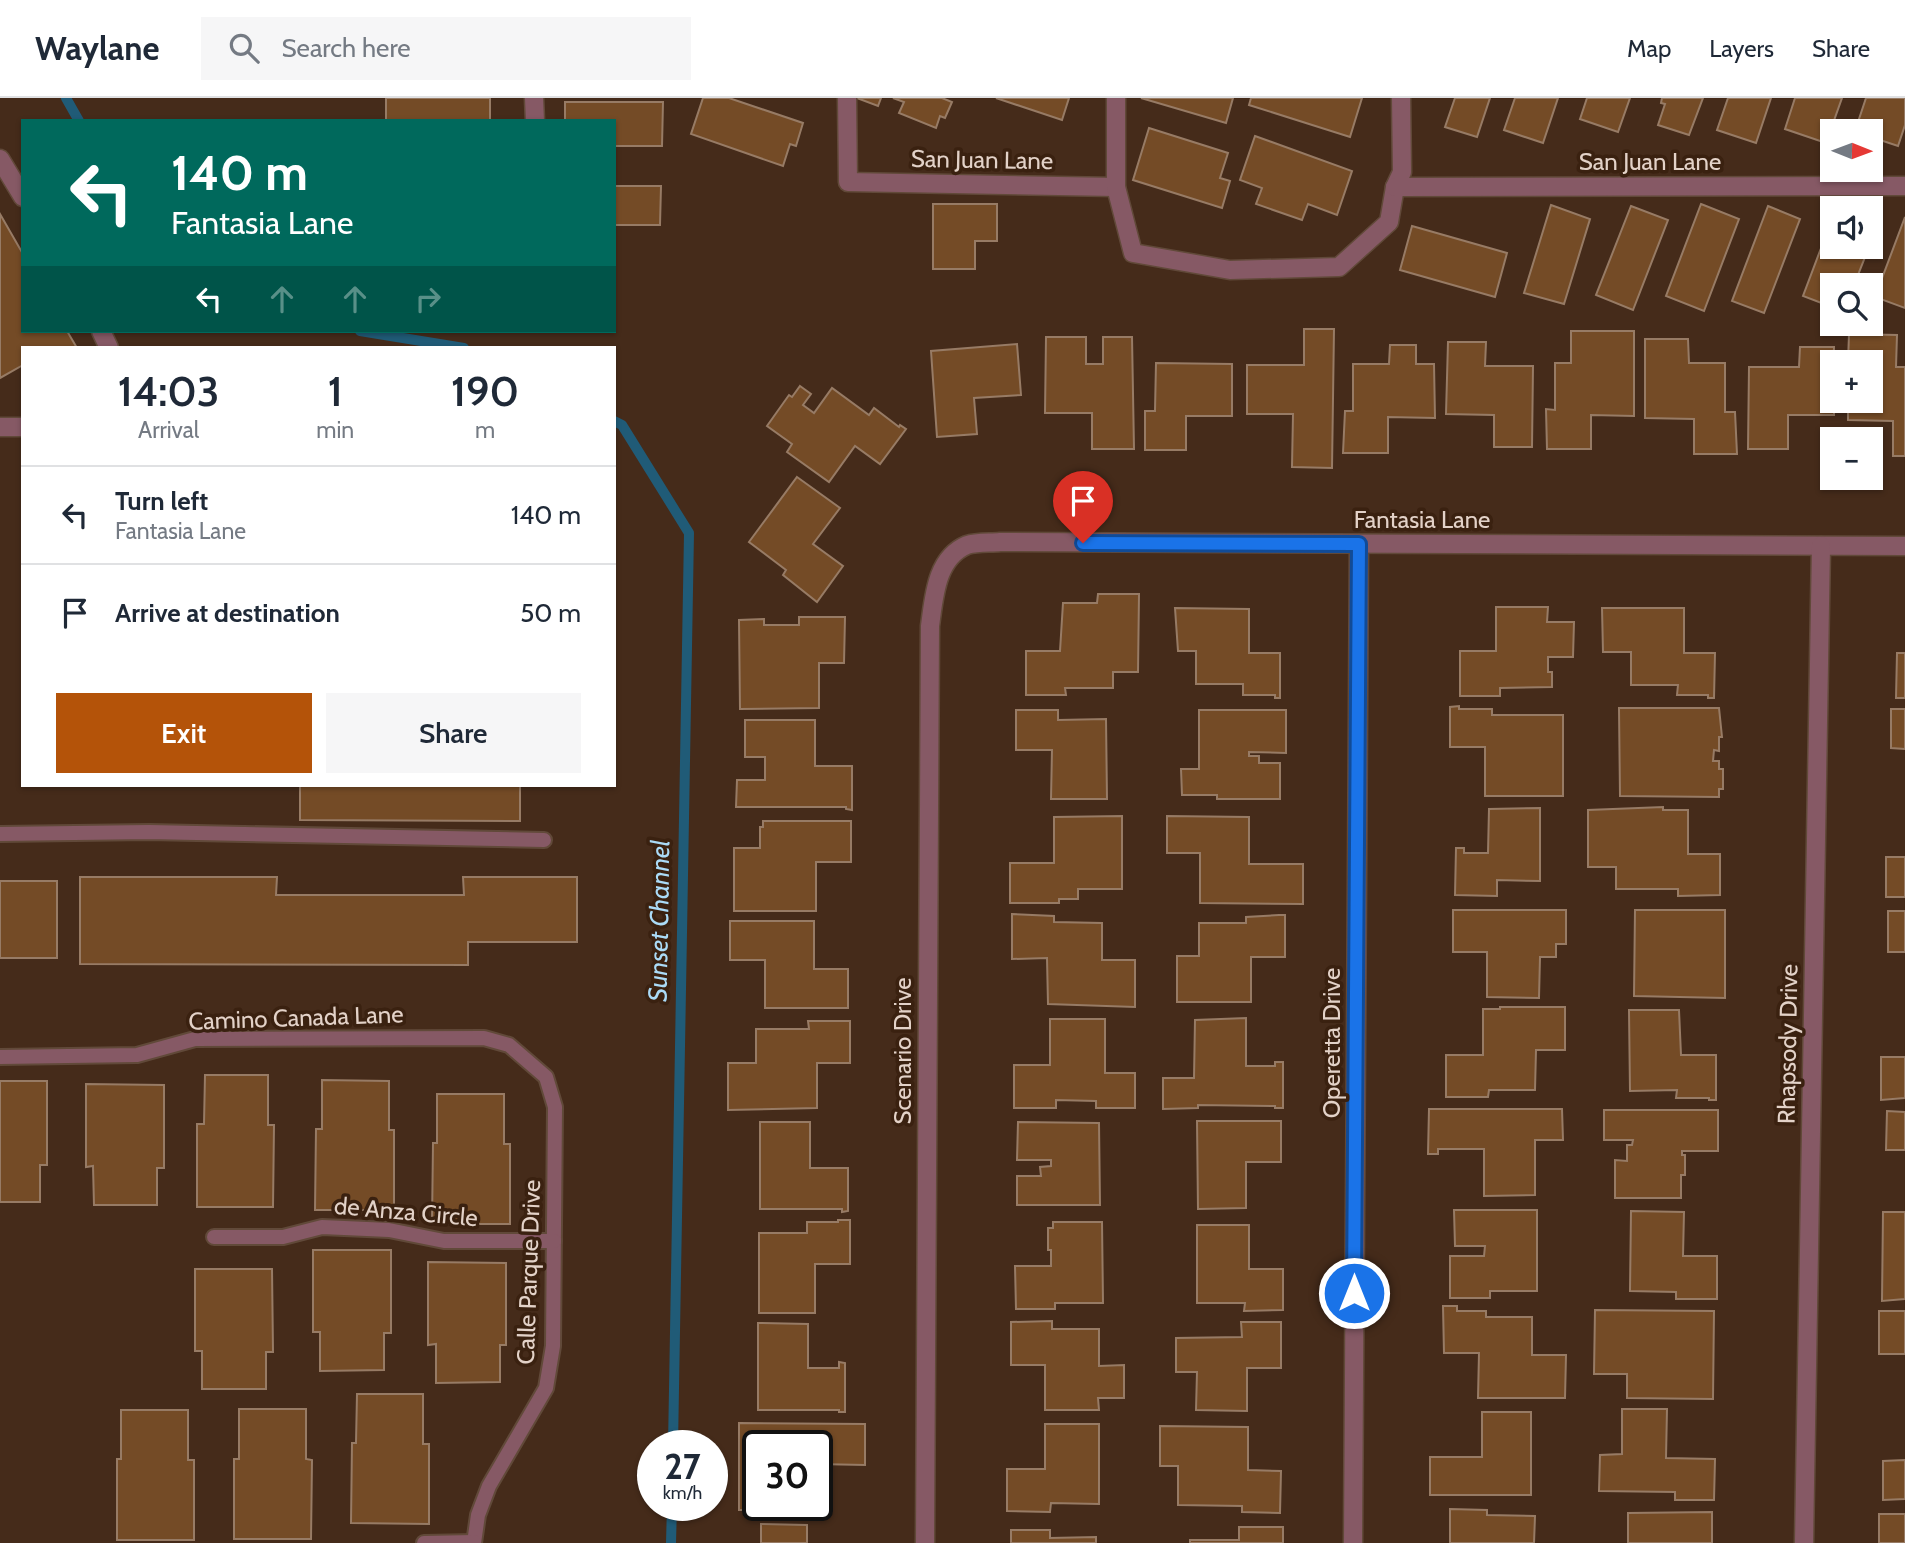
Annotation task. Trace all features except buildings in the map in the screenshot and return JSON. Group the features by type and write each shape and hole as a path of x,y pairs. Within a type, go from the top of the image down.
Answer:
{"street":[{"path":"534,98 535,119"},
{"name":"San Juan Lane","path":"847,98 848,182 1116,187"},
{"path":"1116,98 1116,187 1133,253 1230,270 1339,267 1389,222 1395,187 1402,172 1401,98"},
{"path":"0,159 21,194"},
{"name":"San Juan Lane","path":"1395,187 1905,186"},
{"path":"0,426 21,427"},
{"name":"Fantasia Lane","path":"947,563 957,551 970,544 1000,542 1905,546"},
{"name":"Operetta Drive","path":"1353,1543 1359,544"},
{"name":"Rhapsody Drive","path":"1804,1543 1821,546"},
{"name":"Scenario Drive","path":"925,1543 930,626 938,578 947,563"}],"lane":[{"path":"0,834 149,832 544,840"},
{"name":"Camino Canada Lane","path":"0,1057 137,1055 195,1039 484,1038 509,1045"},
{"name":"Calle Parque Drive","path":"474,1543 478,1515 489,1486 547,1388 553,1346 555,1107 546,1077 509,1045"},
{"name":"de Anza Circle","path":"214,1237 283,1237 322,1227 389,1230 444,1241 555,1241"},
{"path":"424,1543 474,1543"}],"waterway":[{"name":"Sunset Channel","path":"66,98 78,119"},
{"name":"Sunset Channel","path":"372,333 452,346"},
{"name":"Sunset Channel","path":"616,422 622,425 689,533 673,1430"},
{"name":"Sunset Channel","path":"671,1543 672,1521"}],"route":[{"path":"1083,543 1359,544 1354,1293"}]}
